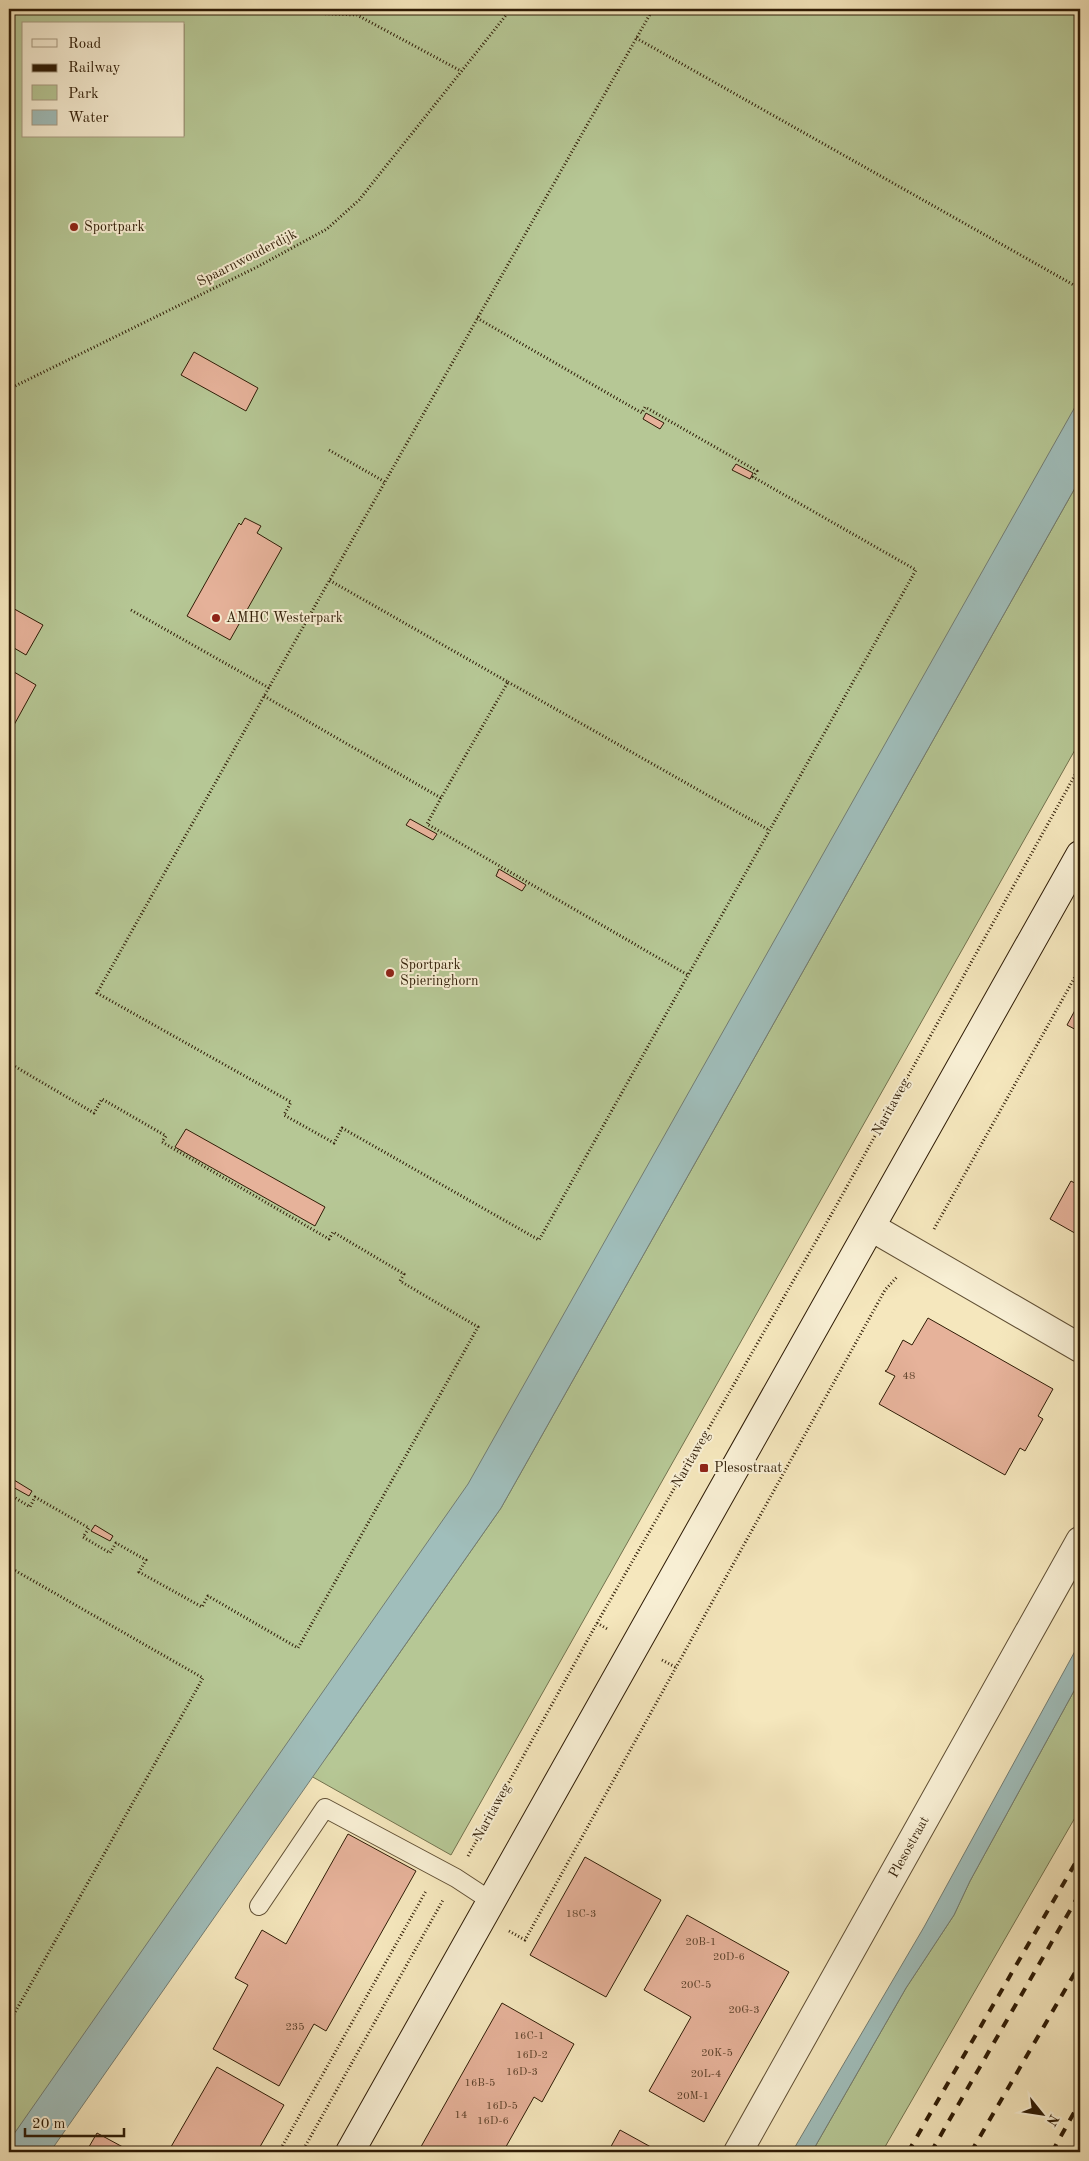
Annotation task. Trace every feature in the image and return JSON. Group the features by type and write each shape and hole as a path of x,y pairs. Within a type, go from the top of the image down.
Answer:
{"street":[{"path":"350,2152 1080,855"},
{"path":"871,1227 1080,1348"},
{"name":"Plesostraat","path":"738,2152 1080,1541"}],"lane":[{"path":"259,1906 325,1808 439,1868 491,1901"}],"path":[{"name":"Spaarnwouderdijk","path":"9,389 257,267 328,229 359,200 511,9"},
{"path":"477,318 642,413 645,407 757,471 754,477 916,570 539,1240 342,1128 334,1143 284,1115 291,1102 98,993 329,580 477,318 653,9"},
{"path":"283,12 357,15 461,71"},
{"path":"636,38 1079,288 1080,286"},
{"path":"329,450 385,482"},
{"path":"329,580 770,830"},
{"path":"131,610 269,688"},
{"path":"508,682 427,824 688,975"},
{"path":"264,696 442,798"},
{"name":"Naritaweg","path":"302,2152 456,1878 596,1623 840,1199 1080,766"},
{"path":"509,1930 525,1940 885,1290 919,1255 1080,968"},
{"path":"9,1063 94,1112 102,1099 166,1136 162,1142 329,1239 333,1232 404,1274 400,1282 478,1327 298,1648 208,1596 202,1607 139,1572 146,1560 116,1543 110,1553 83,1537 88,1528 36,1497 30,1507 9,1494"},
{"path":"9,1567 203,1678 9,2023"},
{"path":"279,2152 439,1868"}],"green space":[{"name":"Sportpark Spieringhorn","path":"9,9 1080,9 1080,426 464,1519 9,2141"},
{"path":"1080,479 1080,741 451,1855 311,1776 331,1751 501,1508"},
{"path":"1080,1680 1080,1809 882,2152 812,2152 906,1988 954,1915 970,1881"}],"water":[{"path":"1080,398 1080,479 501,1508 50,2152 9,2152 9,2141 468,1484"},
{"path":"1080,1642 1080,1680 970,1881 954,1915 906,1988 812,2152 792,2152 924,1927"}],"building":[{"path":"194,352 258,388 246,411 181,375"},
{"path":"646,413 664,423 660,429 643,419"},
{"path":"736,464 753,473 750,479 732,470"},
{"path":"245,518 261,526 257,533 282,548 230,640 187,616 239,523 241,525"},
{"path":"9,606 43,625 26,655 9,645"},
{"path":"9,669 36,685 9,734"},
{"path":"410,819 437,834 433,840 406,825"},
{"path":"499,869 526,885 522,891 496,876"},
{"path":"1080,1001 1080,1032 1067,1025"},
{"path":"186,1129 325,1207 315,1226 175,1147"},
{"path":"1071,1181 1080,1186 1080,1236 1050,1219"},
{"path":"928,1318 1053,1389 1038,1416 1043,1419 1025,1451 1020,1448 1005,1475 879,1404 895,1376 885,1371 903,1340 912,1345"},
{"path":"14,1480 32,1491 29,1496 11,1486"},
{"path":"95,1525 113,1536 110,1541 91,1531"},
{"path":"348,1834 416,1871 326,2031 314,2024 279,2086 213,2049 248,1985 235,1978 262,1930 286,1944"},
{"path":"585,1857 661,1900 606,1997 530,1955"},
{"path":"687,1915 789,1972 704,2122 649,2091 691,2017 644,1990"},
{"path":"502,2003 574,2044 542,2102 534,2097 503,2152 418,2152"},
{"path":"217,2067 284,2105 257,2152 168,2152"},
{"path":"620,2130 660,2152 608,2152"},
{"path":"97,2133 132,2152 86,2152"}],"railway":[{"path":"908,2152 1080,1855"},
{"path":"931,2152 1080,1893"},
{"path":"971,2152 1080,1964"},
{"path":"1052,2152 1080,2102"}],"place":[{"name":"Sportpark","path":"74,227"},
{"name":"AMHC Westerpark","path":"216,618"},
{"name":"Sportpark Spieringhorn","path":"390,973"},
{"name":"Plesostraat","path":"704,1468"}]}
